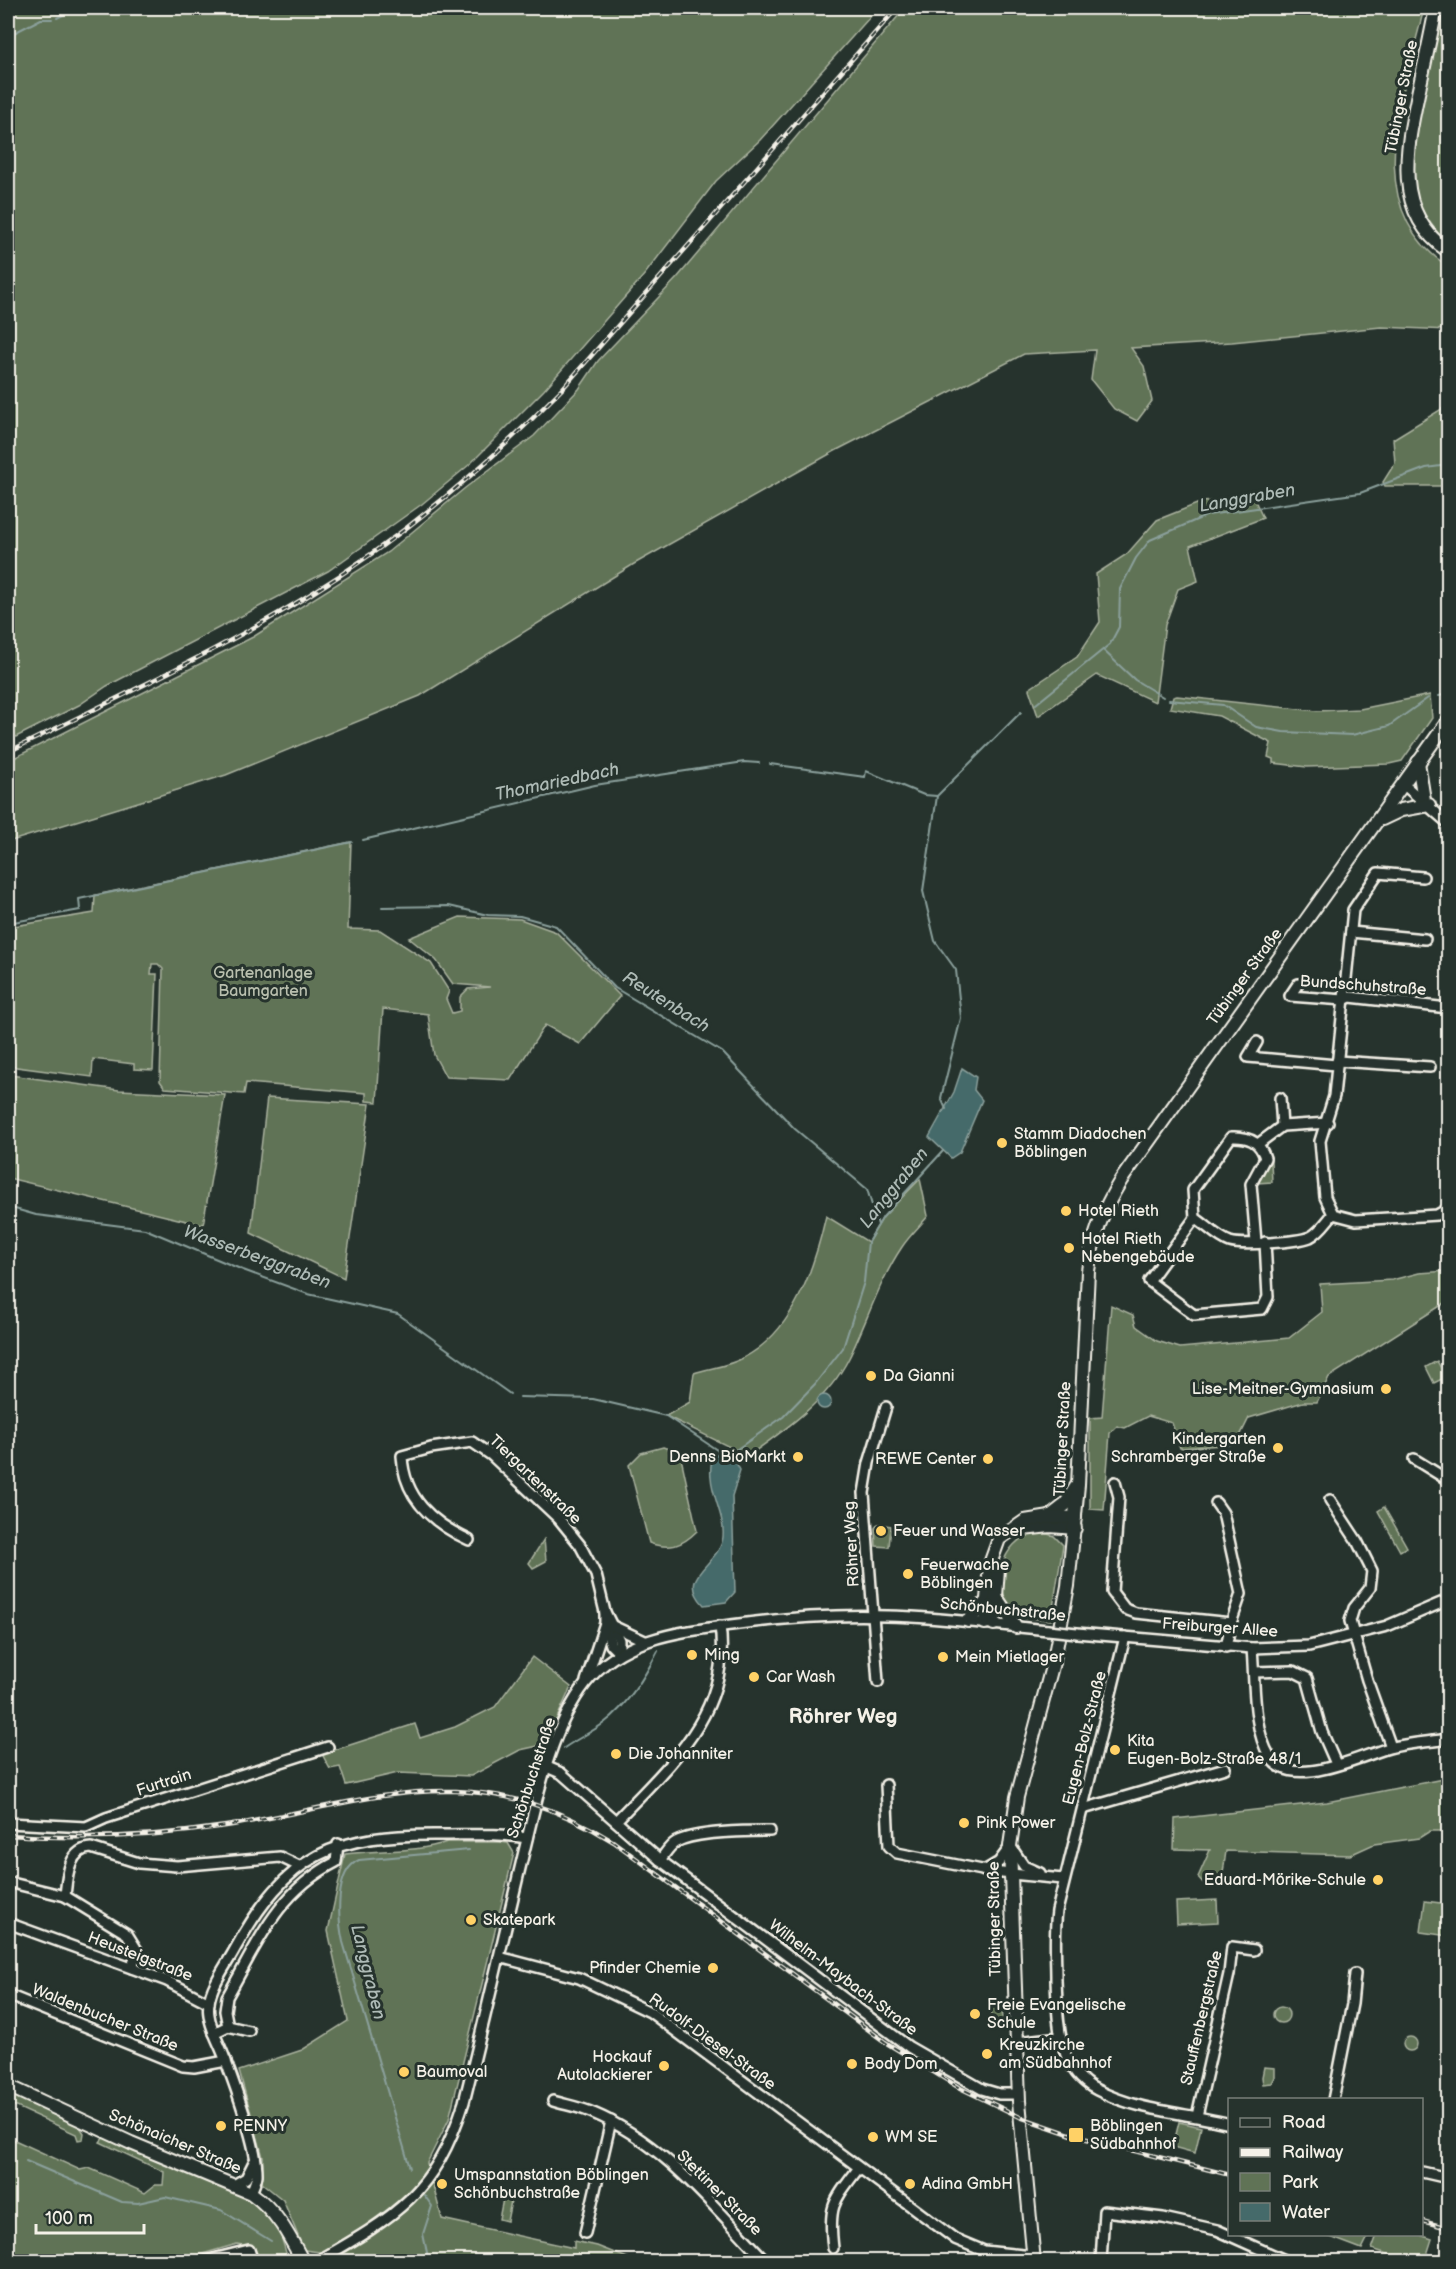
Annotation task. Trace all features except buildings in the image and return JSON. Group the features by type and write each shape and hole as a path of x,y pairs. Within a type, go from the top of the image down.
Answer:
{"main road":[{"name":"Tübinger Straße","path":"1436,8 1408,142 1406,174 1411,198 1424,225 1449,251"},
{"name":"Tübinger Straße","path":"1033,2259 1019,2094 1009,1874 1010,1846 1017,1797 1056,1650 1072,1551 1078,1485 1088,1271 1101,1218 1121,1180 1378,821 1402,784 1449,722"},
{"path":"1378,821 1401,810 1427,803 1418,762"},
{"path":"989,1624 996,1597 998,1561 1005,1543 1024,1529 1047,1522 1065,1505 1078,1485"},
{"path":"989,1624 985,1604 990,1564 999,1539 1025,1521 1075,1523"},
{"path":"1047,1522 1059,1533 1072,1551"},
{"path":"996,1597 1016,1627"},
{"path":"968,1621 985,1604"},
{"name":"Schönaicher Straße","path":"8,2086 251,2193 266,2204 281,2222 303,2262"}],"street":[{"path":"1402,784 1449,823"},
{"path":"1423,877 1378,873 1353,910 1334,1096 1328,1123 1320,1141 1325,1197 1333,1214 1356,1221 1437,1215 1449,1209"},
{"path":"1351,932 1425,939"},
{"name":"Bundschuhstraße","path":"1298,984 1290,996 1344,1000 1350,997 1449,1008"},
{"path":"1257,1042 1248,1057 1430,1067"},
{"path":"1280,1098 1282,1126"},
{"path":"1258,1144 1282,1126 1328,1123"},
{"path":"1244,1136 1258,1144 1265,1158 1251,1184 1268,1297 1262,1309 1194,1315 1149,1281 1195,1218 1193,1190 1231,1137 1244,1136"},
{"path":"1195,1218 1228,1242 1261,1242 1309,1238 1333,1214"},
{"name":"Röhrer Weg","path":"878,1682 864,1493 869,1463 886,1407"},
{"name":"Tiergartenstraße","path":"469,1540 435,1519 412,1495 403,1475 402,1456 456,1443 480,1445 559,1518 580,1545 596,1575 609,1625 611,1645 619,1653"},
{"path":"1414,1459 1449,1480"},
{"path":"1115,1482 1119,1497 1112,1592 1117,1601 1136,1613 1231,1623"},
{"path":"1330,1500 1357,1541 1372,1570 1370,1588 1354,1608 1350,1621 1391,1747"},
{"path":"1216,1503 1223,1513 1241,1594 1231,1623 1227,1647"},
{"name":"Freiburger Allee","path":"1125,1637 1227,1647 1309,1646 1388,1626 1449,1600"},
{"name":"Schönbuchstraße","path":"316,2262 398,2212 438,2164 464,2102 527,1838 547,1767 568,1711 586,1682 619,1653 645,1641 720,1626 773,1619 873,1616 968,1621 1125,1637"},
{"path":"609,1625 645,1641"},
{"name":"Tiergartenstraße","path":"586,1682 609,1625"},
{"path":"616,1821 686,1744 703,1721 717,1684 720,1626"},
{"name":"Eugen-Bolz-Straße","path":"1125,1637 1083,1809 1063,1879 1055,1922 1060,2037 1072,2067 1097,2090 1127,2101 1228,2124"},
{"path":"1252,1648 1260,1725 1272,1760 1285,1769 1299,1773 1313,1773 1391,1747 1449,1739"},
{"path":"1254,1672 1293,1671 1307,1678 1322,1732 1336,1764"},
{"name":"Furtrain","path":"8,1823 86,1827 106,1818 328,1747"},
{"name":"Wilhelm-Maybach-Straße","path":"547,1767 561,1773 660,1860 924,2057 982,2089 999,2094 1019,2094"},
{"path":"1083,1809 1225,1768"},
{"path":"886,1785 889,1846 892,1850 984,1871 1063,1879"},
{"path":"660,1860 675,1843 683,1840 717,1834 770,1831"},
{"path":"251,2193 257,2175 255,2160 226,2061 208,2014 213,1990 252,1919 267,1897 299,1866 338,1844 371,1837 427,1834 527,1838"},
{"path":"228,2026 225,2011 227,1997 268,1924 292,1892 318,1872 336,1862 338,1844"},
{"path":"984,1871 999,1862 1010,1846 1024,1866 1047,1876"},
{"path":"65,1896 68,1870 78,1852 83,1849 91,1848 139,1863 177,1866 280,1857 299,1866"},
{"path":"8,1882 65,1896 127,1934 137,1950 132,1968"},
{"name":"Heusteigstraße","path":"8,1923 167,1981 209,2003"},
{"name":"Stauffenbergstraße","path":"1197,2116 1229,1974 1232,1947 1254,1950"},
{"name":"Rudolf-Diesel-Straße","path":"499,1957 579,1978 650,2012 858,2169 961,2242 992,2253 1033,2259"},
{"path":"1333,2098 1352,2004 1355,1974"},
{"name":"Waldenbucher Straße","path":"8,1995 183,2066 194,2067 226,2061"},
{"path":"214,2033 228,2026 249,2031"},
{"path":"1017,2042 1060,2037"},
{"name":"Stettiner Straße","path":"553,2101 611,2121 638,2138 684,2176 767,2262"},
{"path":"585,2233 611,2121"},
{"path":"234,2185 246,2178 255,2160"},
{"path":"833,2248 830,2228 834,2202 858,2169"},
{"path":"1423,2172 1449,2178"},
{"path":"1101,2262 1104,2211 1216,2230 1228,2235"},
{"path":"1230,2236 1289,2262"},
{"path":"201,2262 249,2250 253,2262"}],"green space":[{"path":"8,8 878,8 760,140 716,181 645,274 544,390 470,464 422,504 328,571 107,686 79,705 8,741"},
{"path":"905,8 1424,8 1399,111 1395,146 1395,181 1403,213 1420,242 1448,266 1448,330 1381,327 1232,342 1131,348 1144,366 1152,401 1137,421 1114,409 1091,380 1095,350 1024,354 835,451 634,564 420,696 226,775 8,842 8,761 253,637 388,552 465,488 534,436 579,389 598,361 677,278"},
{"path":"1444,8 1448,8 1448,243 1425,214 1414,189 1413,180 1414,138"},
{"path":"1448,405 1448,486 1385,486 1383,482 1395,463 1393,439"},
{"path":"1252,494 1263,518 1190,546 1198,581 1178,589 1165,625 1155,702 1097,675 1038,716 1029,689 1077,657 1100,622 1096,574 1127,554 1157,520 1202,502 1230,500"},
{"path":"1430,695 1432,718 1402,761 1389,764 1307,767 1273,763 1273,759 1268,757 1271,743 1219,716 1170,708 1173,697 1177,696 1317,711 1360,709"},
{"name":"Gartenanlage Baumgarten","path":"351,842 348,929 380,930 431,963 449,991 446,999 452,1013 460,1011 460,997 468,989 490,987 453,984 436,960 409,938 460,917 520,919 556,932 620,996 580,1044 545,1025 510,1080 446,1077 434,1055 428,1014 383,1009 377,1102 366,1101 366,1093 246,1083 244,1094 165,1088 160,1081 163,969 158,964 152,964 151,974 157,974 153,1070 134,1069 134,1064 93,1059 92,1077 9,1066 8,927 94,913 95,895"},
{"path":"10,1075 119,1090 225,1095 203,1225 8,1178"},
{"path":"267,1098 370,1104 344,1278 251,1233"},
{"path":"1271,1161 1272,1182 1257,1183 1257,1177"},
{"path":"920,1179 928,1216 894,1260 849,1358 818,1401 748,1456 666,1416 690,1402 694,1373 738,1361 761,1347 776,1332 789,1315 808,1277 826,1216 868,1242 883,1217"},
{"path":"1448,1271 1448,1301 1329,1377 1317,1402 1303,1402 1249,1418 1236,1444 1180,1448 1172,1423 1148,1416 1125,1428 1117,1426 1110,1433 1104,1510 1090,1509 1090,1418 1102,1417 1111,1305 1133,1315 1136,1326 1157,1341 1180,1348 1289,1338 1322,1312 1320,1284 1392,1280 1419,1273"},
{"path":"1437,1361 1446,1377 1434,1383 1426,1367"},
{"path":"663,1447 680,1453 697,1531 681,1543 669,1546 649,1543 629,1465 641,1453"},
{"path":"1384,1507 1407,1547 1400,1551 1378,1511"},
{"path":"878,1524 891,1526 889,1547 876,1546 875,1528"},
{"path":"1038,1531 1054,1536 1063,1545 1051,1620 1016,1617 1008,1605 1001,1579 1006,1555 1024,1537"},
{"path":"544,1539 546,1561 533,1568 529,1563"},
{"path":"532,1657 571,1687 556,1720 538,1746 520,1750 471,1776 398,1773 346,1785 340,1767 330,1769 322,1754 415,1724 420,1738 455,1727 495,1707"},
{"path":"1448,1778 1448,1831 1430,1831 1419,1838 1374,1844 1350,1855 1226,1851 1223,1873 1227,1877 1222,1884 1206,1886 1198,1877 1210,1850 1174,1849 1175,1819 1327,1802"},
{"path":"447,1842 508,1843 514,1853 449,2119 427,2163 442,2219 574,2248 574,2241 597,2246 635,2261 356,2262 343,2255 304,2250 283,2200 262,2183 263,2157 239,2071 302,2050 348,2021 328,1931 345,1854 410,1849"},
{"path":"1217,1900 1218,1922 1177,1924 1176,1902"},
{"path":"1425,1901 1448,1904 1448,1936 1421,1932"},
{"path":"149,1953 161,1963 162,1969 144,1963 141,1956"},
{"path":"990,2005 1002,2005 1003,2021 991,2022"},
{"path":"1278,2007 1284,2007 1289,2015 1287,2021 1278,2023 1273,2018 1273,2012"},
{"path":"1410,2037 1415,2039 1417,2044 1415,2049 1410,2051 1405,2049 1403,2044 1405,2039"},
{"path":"1264,2067 1275,2068 1272,2083 1263,2084"},
{"path":"8,2089 80,2127 84,2133 83,2139 78,2140 76,2134 8,2103"},
{"path":"1179,2122 1201,2127 1195,2153 1173,2147"},
{"path":"105,2136 189,2169 249,2200 274,2223 283,2241 288,2261 260,2261 254,2247 237,2244 178,2261 8,2261 8,2137 80,2170 89,2168 145,2193 155,2185 163,2185 164,2172 100,2142"},
{"path":"503,2199 511,2201 507,2221 499,2219"},
{"path":"1328,2236 1368,2236 1362,2249"},
{"path":"1377,2236 1423,2236 1432,2239 1425,2261 1410,2261 1372,2249"}],"water":[{"path":"962,1068 976,1077 974,1090 982,1100 960,1152 951,1158 929,1137 954,1092"},
{"path":"824,1395 829,1397 831,1402 829,1407 824,1409 819,1407 817,1402 819,1397"},
{"path":"720,1452 731,1453 740,1470 732,1496 735,1592 726,1602 704,1605 696,1595 694,1586 696,1578 720,1547 723,1537 711,1472 712,1458"}],"waterway":[{"path":"57,18 76,8"},
{"path":"8,36 41,19 52,19"},
{"name":"Langgraben","path":"1036,704 1110,644 1119,627 1120,589 1136,558 1150,540 1208,515 1360,493 1426,468 1448,465"},
{"path":"1103,650 1135,680 1163,697"},
{"path":"1439,696 1448,694"},
{"path":"1169,700 1223,705 1256,727 1283,732 1352,735 1389,726 1428,698"},
{"name":"Langgraben","path":"946,1109 941,1098 961,1018 956,970 935,941 923,891 937,796 1021,712"},
{"name":"Thomariedbach","path":"363,840 595,785 744,762 759,763"},
{"name":"Thomariedbach","path":"770,764 865,777 866,771 924,795 937,796"},
{"name":"Thomariedbach","path":"8,923 80,910 79,899 352,842"},
{"name":"Reutenbach","path":"382,907 449,906 488,915 520,916 556,926 615,988 722,1052 795,1129 867,1189 878,1225"},
{"name":"Langgraben","path":"730,1454 783,1417 815,1384 843,1348 864,1282 868,1242 883,1217 943,1151"},
{"name":"Wasserberggraben","path":"8,1207 36,1215 145,1229 308,1294 398,1314 510,1394"},
{"name":"Wasserberggraben","path":"520,1397 593,1399 666,1416 720,1452"},
{"name":"Langgraben","path":"564,1748 604,1723 621,1708 642,1680 658,1651"},
{"name":"Langgraben","path":"410,2168 343,1942 339,1909 342,1885 345,1874 359,1860 469,1850"},
{"path":"26,2161 122,2202 138,2203 165,2197 221,2210 271,2241"},
{"name":"Langgraben","path":"424,2195 432,2206 423,2234 429,2262"},
{"path":"341,2256 362,2262"}],"railway":[{"path":"8,752 159,678 306,597 409,526 473,474 563,388 897,8"},
{"path":"8,1835 90,1837 171,1833 226,1826 377,1797 422,1792 468,1792 514,1799 562,1815 614,1842 885,2042 958,2087 1020,2117 1075,2136 1228,2174"},
{"path":"1423,2221 1448,2228"}],"place":[{"name":"Stamm Diadochen Böblingen","path":"1002,1143"},
{"name":"Hotel Rieth","path":"1066,1211"},
{"name":"Hotel Rieth Nebengebäude","path":"1069,1248"},
{"name":"Da Gianni","path":"871,1376"},
{"name":"Lise-Meitner-Gymnasium","path":"1386,1389"},
{"name":"Kindergarten Schramberger Straße","path":"1278,1448"},
{"name":"Denns BioMarkt","path":"798,1457"},
{"name":"REWE Center","path":"988,1459"},
{"name":"Feuer und Wasser","path":"881,1531"},
{"name":"Feuerwache Böblingen","path":"908,1574"},
{"name":"Ming","path":"692,1655"},
{"name":"Mein Mietlager","path":"943,1657"},
{"name":"Car Wash","path":"754,1677"},
{"name":"Kita Eugen-Bolz-Straße 48/1","path":"1115,1750"},
{"name":"Die Johanniter","path":"616,1754"},
{"name":"Pink Power","path":"964,1823"},
{"name":"Eduard-Mörike-Schule","path":"1378,1880"},
{"name":"Skatepark","path":"471,1920"},
{"name":"Pfinder Chemie","path":"713,1968"},
{"name":"Freie Evangelische Schule","path":"975,2014"},
{"name":"Kreuzkirche am Südbahnhof","path":"987,2054"},
{"name":"Body Dom","path":"852,2064"},
{"name":"Hockauf Autolackierer","path":"664,2066"},
{"name":"Baumoval","path":"404,2072"},
{"name":"PENNY","path":"221,2126"},
{"name":"Böblingen Südbahnhof","path":"1076,2135"},
{"name":"WM SE","path":"873,2137"},
{"name":"Umspannstation Böblingen Schönbuchstraße","path":"442,2184"},
{"name":"Adina GmbH","path":"910,2184"}],"district":[{"name":"Röhrer Weg","path":"843,1717"}]}
